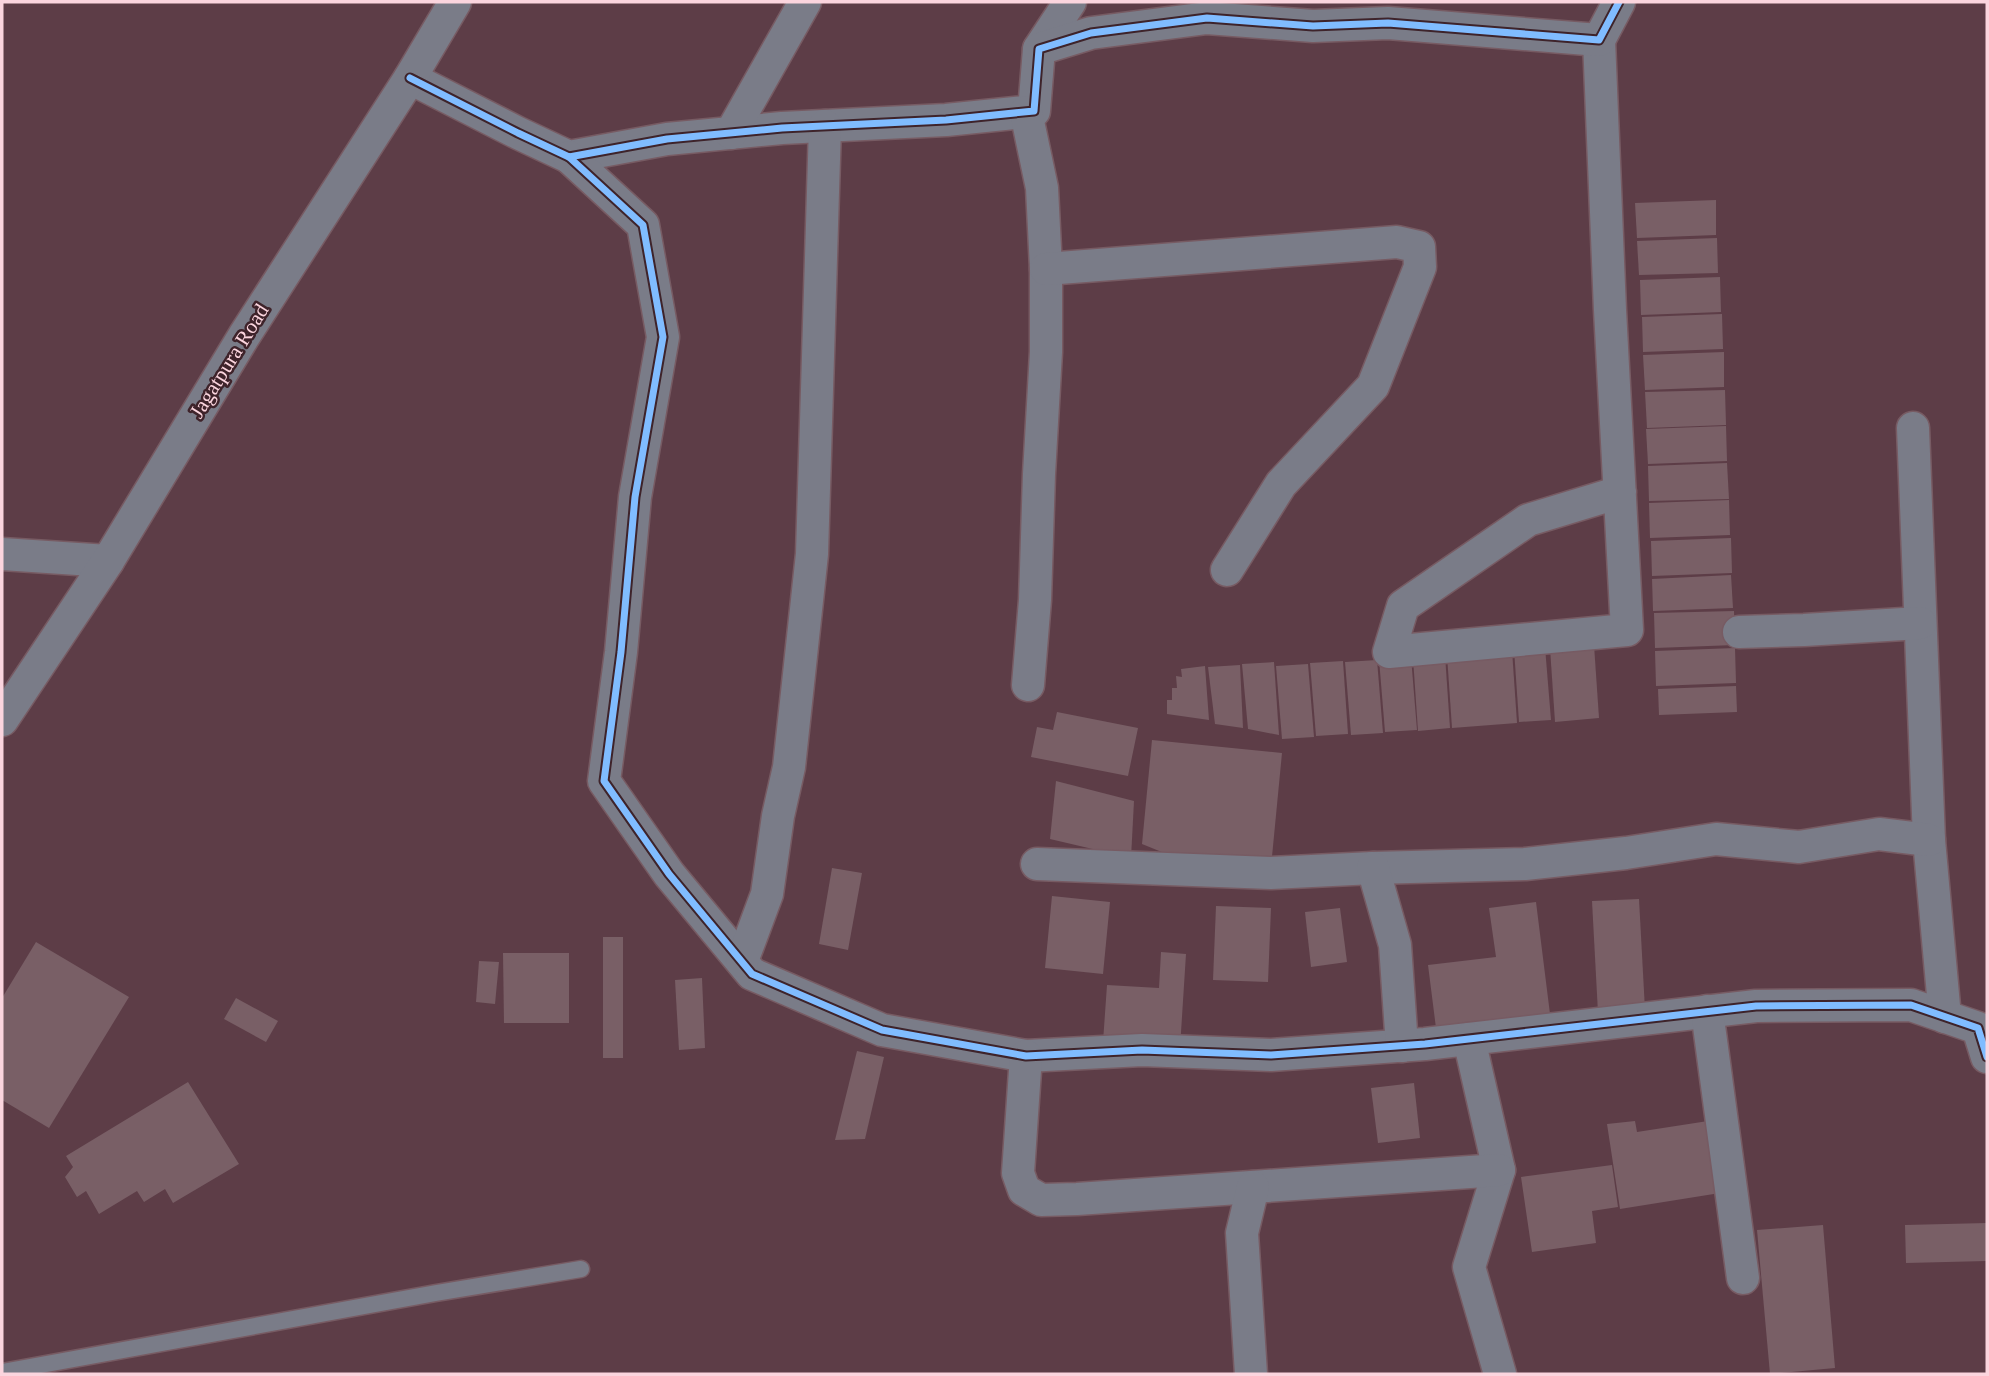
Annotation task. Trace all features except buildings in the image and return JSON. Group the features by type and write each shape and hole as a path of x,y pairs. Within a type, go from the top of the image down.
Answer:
{"street":[{"name":"Jagatpura Road","path":"2,720 107,561 244,336 410,78 455,2"},
{"path":"731,133 805,2"},
{"path":"569,157 667,139 825,126 946,120 1034,111 1039,49 1070,2"},
{"path":"1313,26 1333,2"},
{"path":"1619,2 1599,40 1627,630 1389,652 1403,606 1528,520 1620,492"},
{"path":"1039,49 1091,33 1207,18 1313,26 1388,23 1599,40"},
{"path":"410,78 569,157 643,225 663,337 635,498 621,652 604,781 669,874 752,974 882,1030 1026,1056 1142,1050 1271,1055 1402,1046 1756,1006 1911,1005 1978,1028 1987,1056"},
{"path":"1027,112 1042,188 1046,269 1046,352 1035,600 1028,685"},
{"path":"742,961 767,894 778,816 789,767 812,554 825,126"},
{"path":"1046,269 1397,243 1419,247 1419,267 1373,386 1281,484 1227,570"},
{"path":"1913,428 1929,840 1945,1017"},
{"path":"2,554 107,561"},
{"path":"1739,632 1804,631 1920,623"},
{"path":"1037,864 1271,873 1525,864 1626,853 1716,839 1799,847 1879,834 1929,840"},
{"path":"1373,868 1395,945 1402,1046"},
{"path":"1707,1011 1743,1278"},
{"path":"1469,1039 1499,1170 1469,1267 1500,1374"},
{"path":"1026,1056 1018,1173 1024,1190 1041,1200 1499,1170"},
{"path":"1251,1374 1242,1233 1253,1187"}],"lane":[{"path":"2,1372 581,1269"}],"cycle path":[{"path":"410,78 569,157 667,139 782,128 946,120 1034,111 1039,49 1091,33 1207,18 1313,26 1388,23 1599,40 1619,2"},
{"path":"569,157 643,225 663,337 635,497 621,652 604,781 669,874 752,974 882,1030 1026,1056 1142,1050 1271,1055 1425,1044 1756,1006 1911,1005 1978,1028 1987,1057"}]}
